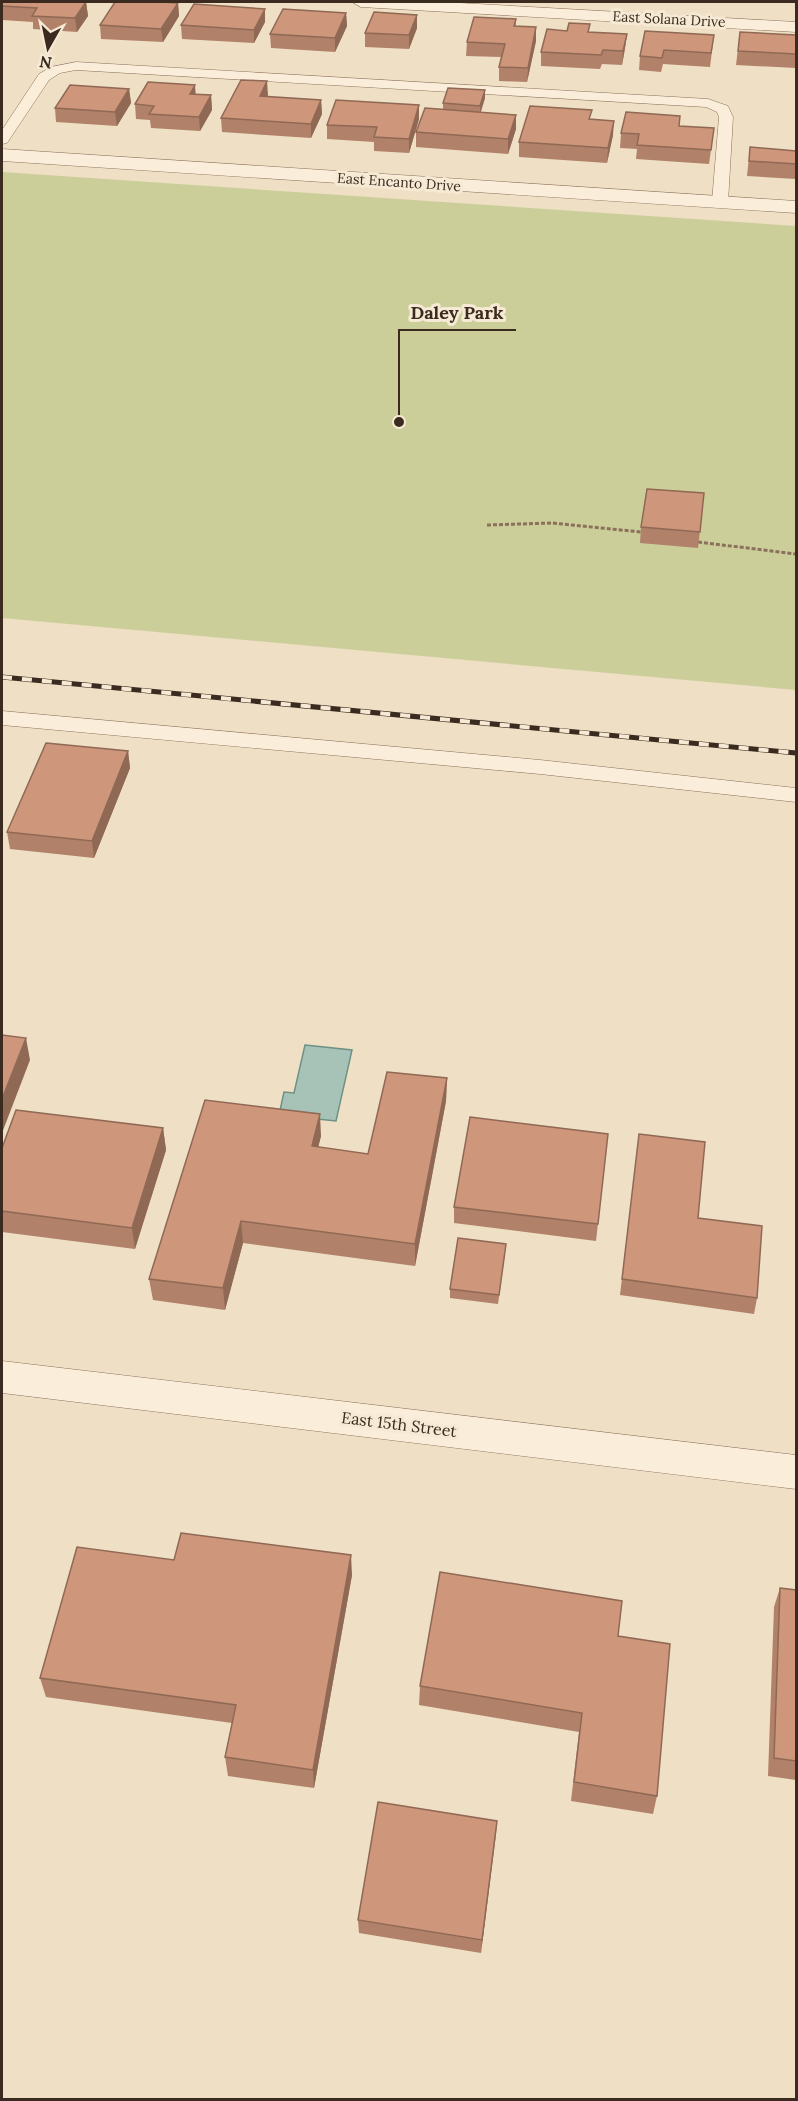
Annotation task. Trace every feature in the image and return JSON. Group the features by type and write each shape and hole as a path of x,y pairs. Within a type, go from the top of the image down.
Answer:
{"street":[{"name":"East Solana Drive","path":"361,2 796,27"},
{"name":"East Encanto Drive","path":"2,156 796,207"},
{"name":"East 15th Street","path":"2,1377 796,1472"}],"lane":[{"path":"2,140 44,77 56,70 76,66 708,103 723,109 726,117 720,202"},
{"path":"2,718 540,767 796,795"}],"path":[{"path":"487,525 552,523 641,532"},
{"path":"698,542 796,554"}],"green space":[{"path":"2,172 796,226 796,690 2,618"}],"shaded area":[{"path":"305,1045 352,1050 336,1121 279,1115 284,1092 294,1093"}],"building":[{"path":"2,2 86,2 75,18 32,16 37,8 2,6"},
{"path":"115,2 178,3 161,29 100,25"},
{"path":"194,4 265,9 254,30 181,25"},
{"path":"283,9 346,13 335,38 270,34"},
{"path":"374,12 417,15 409,35 365,33"},
{"path":"474,17 516,19 514,26 536,27 528,68 499,67 505,44 467,42"},
{"path":"569,23 590,24 588,32 627,34 623,51 603,50 601,55 541,52 547,29 567,31"},
{"path":"645,31 714,35 711,53 664,50 662,58 640,56"},
{"path":"740,32 796,35 796,54 738,51"},
{"path":"241,80 267,81 260,96 321,100 311,124 221,118"},
{"path":"148,82 195,85 190,94 211,95 199,117 149,114 154,106 135,104"},
{"path":"70,85 129,89 115,112 55,108"},
{"path":"448,88 485,90 480,106 443,103"},
{"path":"336,100 419,105 409,139 374,137 377,127 327,125"},
{"path":"530,106 592,110 589,119 614,121 608,148 519,142"},
{"path":"425,108 516,115 508,139 416,132"},
{"path":"626,112 680,116 679,126 714,128 711,150 637,145 639,134 621,133"},
{"path":"750,147 796,151 796,164 749,161"},
{"path":"647,489 704,493 700,532 641,527"},
{"path":"46,743 128,751 92,841 7,832"},
{"path":"2,1035 26,1038 2,1099"},
{"path":"387,1072 447,1078 415,1244 241,1221 223,1288 149,1279 205,1100 320,1114 312,1146 368,1154"},
{"path":"16,1110 163,1128 132,1228 2,1211 2,1148"},
{"path":"470,1117 608,1134 598,1224 454,1207"},
{"path":"639,1134 705,1142 698,1218 762,1226 757,1298 622,1279"},
{"path":"458,1238 506,1244 499,1295 450,1289"},
{"path":"181,1533 351,1555 313,1770 225,1757 236,1705 40,1678 77,1547 174,1560"},
{"path":"440,1572 622,1601 618,1636 670,1644 657,1796 574,1782 582,1713 420,1686"},
{"path":"780,1588 796,1590 796,1761 774,1758"},
{"path":"378,1802 497,1821 482,1940 358,1920"}],"railway":[{"path":"2,677 796,753"}],"place":[{"name":"Daley Park","path":"399,422"}]}
